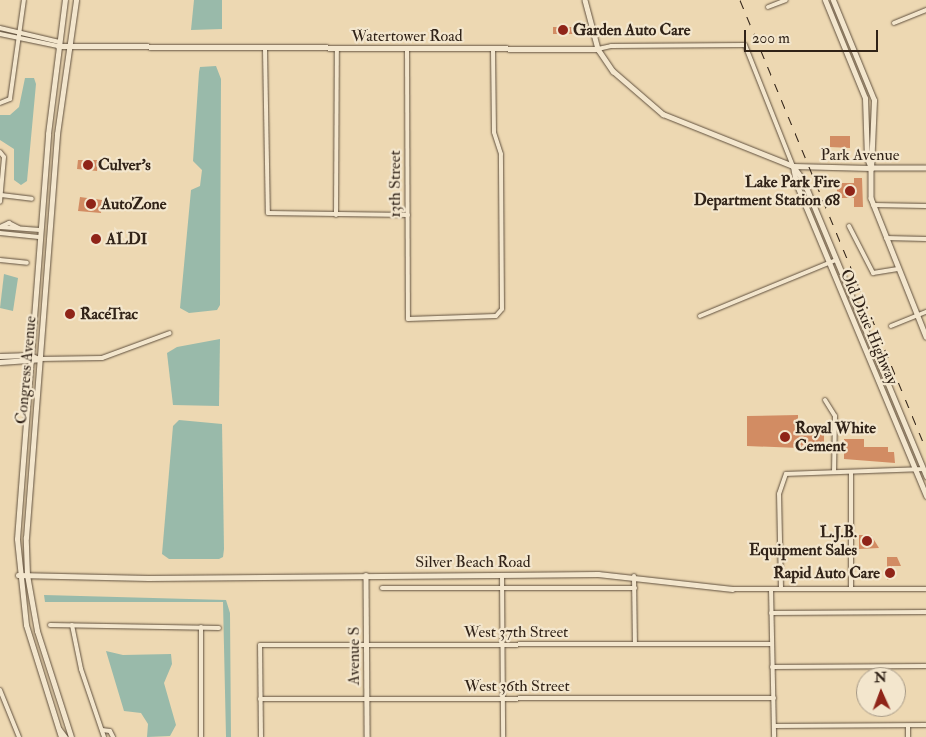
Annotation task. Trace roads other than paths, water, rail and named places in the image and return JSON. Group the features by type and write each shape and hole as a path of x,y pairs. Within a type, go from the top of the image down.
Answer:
{"main road":[{"path":"825,0 865,98 867,158 871,168"},
{"path":"833,0 874,100 871,168"},
{"name":"Park Avenue","path":"793,166 871,168"},
{"name":"Old Dixie Highway","path":"793,166 803,180 926,476"},
{"name":"Old Dixie Highway","path":"793,166 796,183 926,496"}],"street":[{"path":"0,104 10,99 24,0"},
{"name":"Congress Avenue","path":"61,737 26,625 18,575 18,514 40,230 58,44 66,0"},
{"name":"Congress Avenue","path":"71,737 37,631 27,575 27,511 68,46 76,0"},
{"path":"585,0 598,49 613,71 663,114 793,166"},
{"path":"768,7 786,0"},
{"path":"894,23 926,10"},
{"path":"0,28 19,31 58,44"},
{"path":"0,34 68,46"},
{"name":"Watertower Road","path":"68,46 265,49 598,49 611,46 745,45 793,166"},
{"path":"265,49 268,213 408,215"},
{"path":"336,215 337,49"},
{"name":"13th Street","path":"407,49 408,319 499,315 502,309 501,154 494,132 493,49"},
{"path":"0,152 4,157 0,202"},
{"path":"871,168 872,206 926,336"},
{"name":"Park Avenue","path":"871,168 926,168"},
{"path":"1,196 32,199"},
{"path":"872,206 926,206"},
{"path":"848,226 870,271 880,275 898,269"},
{"path":"0,227 40,230"},
{"path":"0,232 40,237"},
{"path":"886,238 926,239"},
{"path":"0,260 26,263"},
{"path":"700,316 836,260"},
{"path":"891,326 926,312"},
{"path":"0,362 102,358 170,333"},
{"path":"0,356 30,355 39,359"},
{"path":"825,400 835,416 834,472"},
{"path":"781,588 779,494 786,474 923,469"},
{"path":"851,472 851,588"},
{"name":"Silver Beach Road","path":"18,575 148,578 366,575 634,576 732,589 851,588 926,590"},
{"name":"Avenue S","path":"366,575 367,737"},
{"path":"502,575 503,737"},
{"path":"634,576 635,644"},
{"name":"Silver Beach Road","path":"382,588 635,588"},
{"path":"771,589 774,737"},
{"path":"771,613 926,612"},
{"path":"50,624 219,628"},
{"path":"72,625 81,669 104,737"},
{"path":"201,627 201,737"},
{"name":"West 37th Street","path":"260,699 260,644 771,644"},
{"path":"772,666 926,666"},
{"path":"0,690 1,697 19,737"},
{"name":"West 36th Street","path":"260,699 774,698"},
{"path":"260,699 261,737"},
{"path":"57,724 65,737"},
{"path":"774,726 926,726"},
{"path":"908,726 908,737"},
{"path":"102,730 110,731 113,737"}],"railway":[{"path":"740,0 926,449"}],"place":[{"name":"Garden Auto Care","path":"563,30"},
{"name":"Culver's","path":"88,165"},
{"name":"Lake Park Fire Department Station 68","path":"850,191"},
{"name":"AutoZone","path":"91,204"},
{"name":"ALDI","path":"96,239"},
{"name":"RaceTrac","path":"70,314"},
{"name":"Royal White Cement","path":"785,437"},
{"name":"L.J.B. Equipment Sales","path":"867,541"},
{"name":"Rapid Auto Care","path":"890,573"}]}
